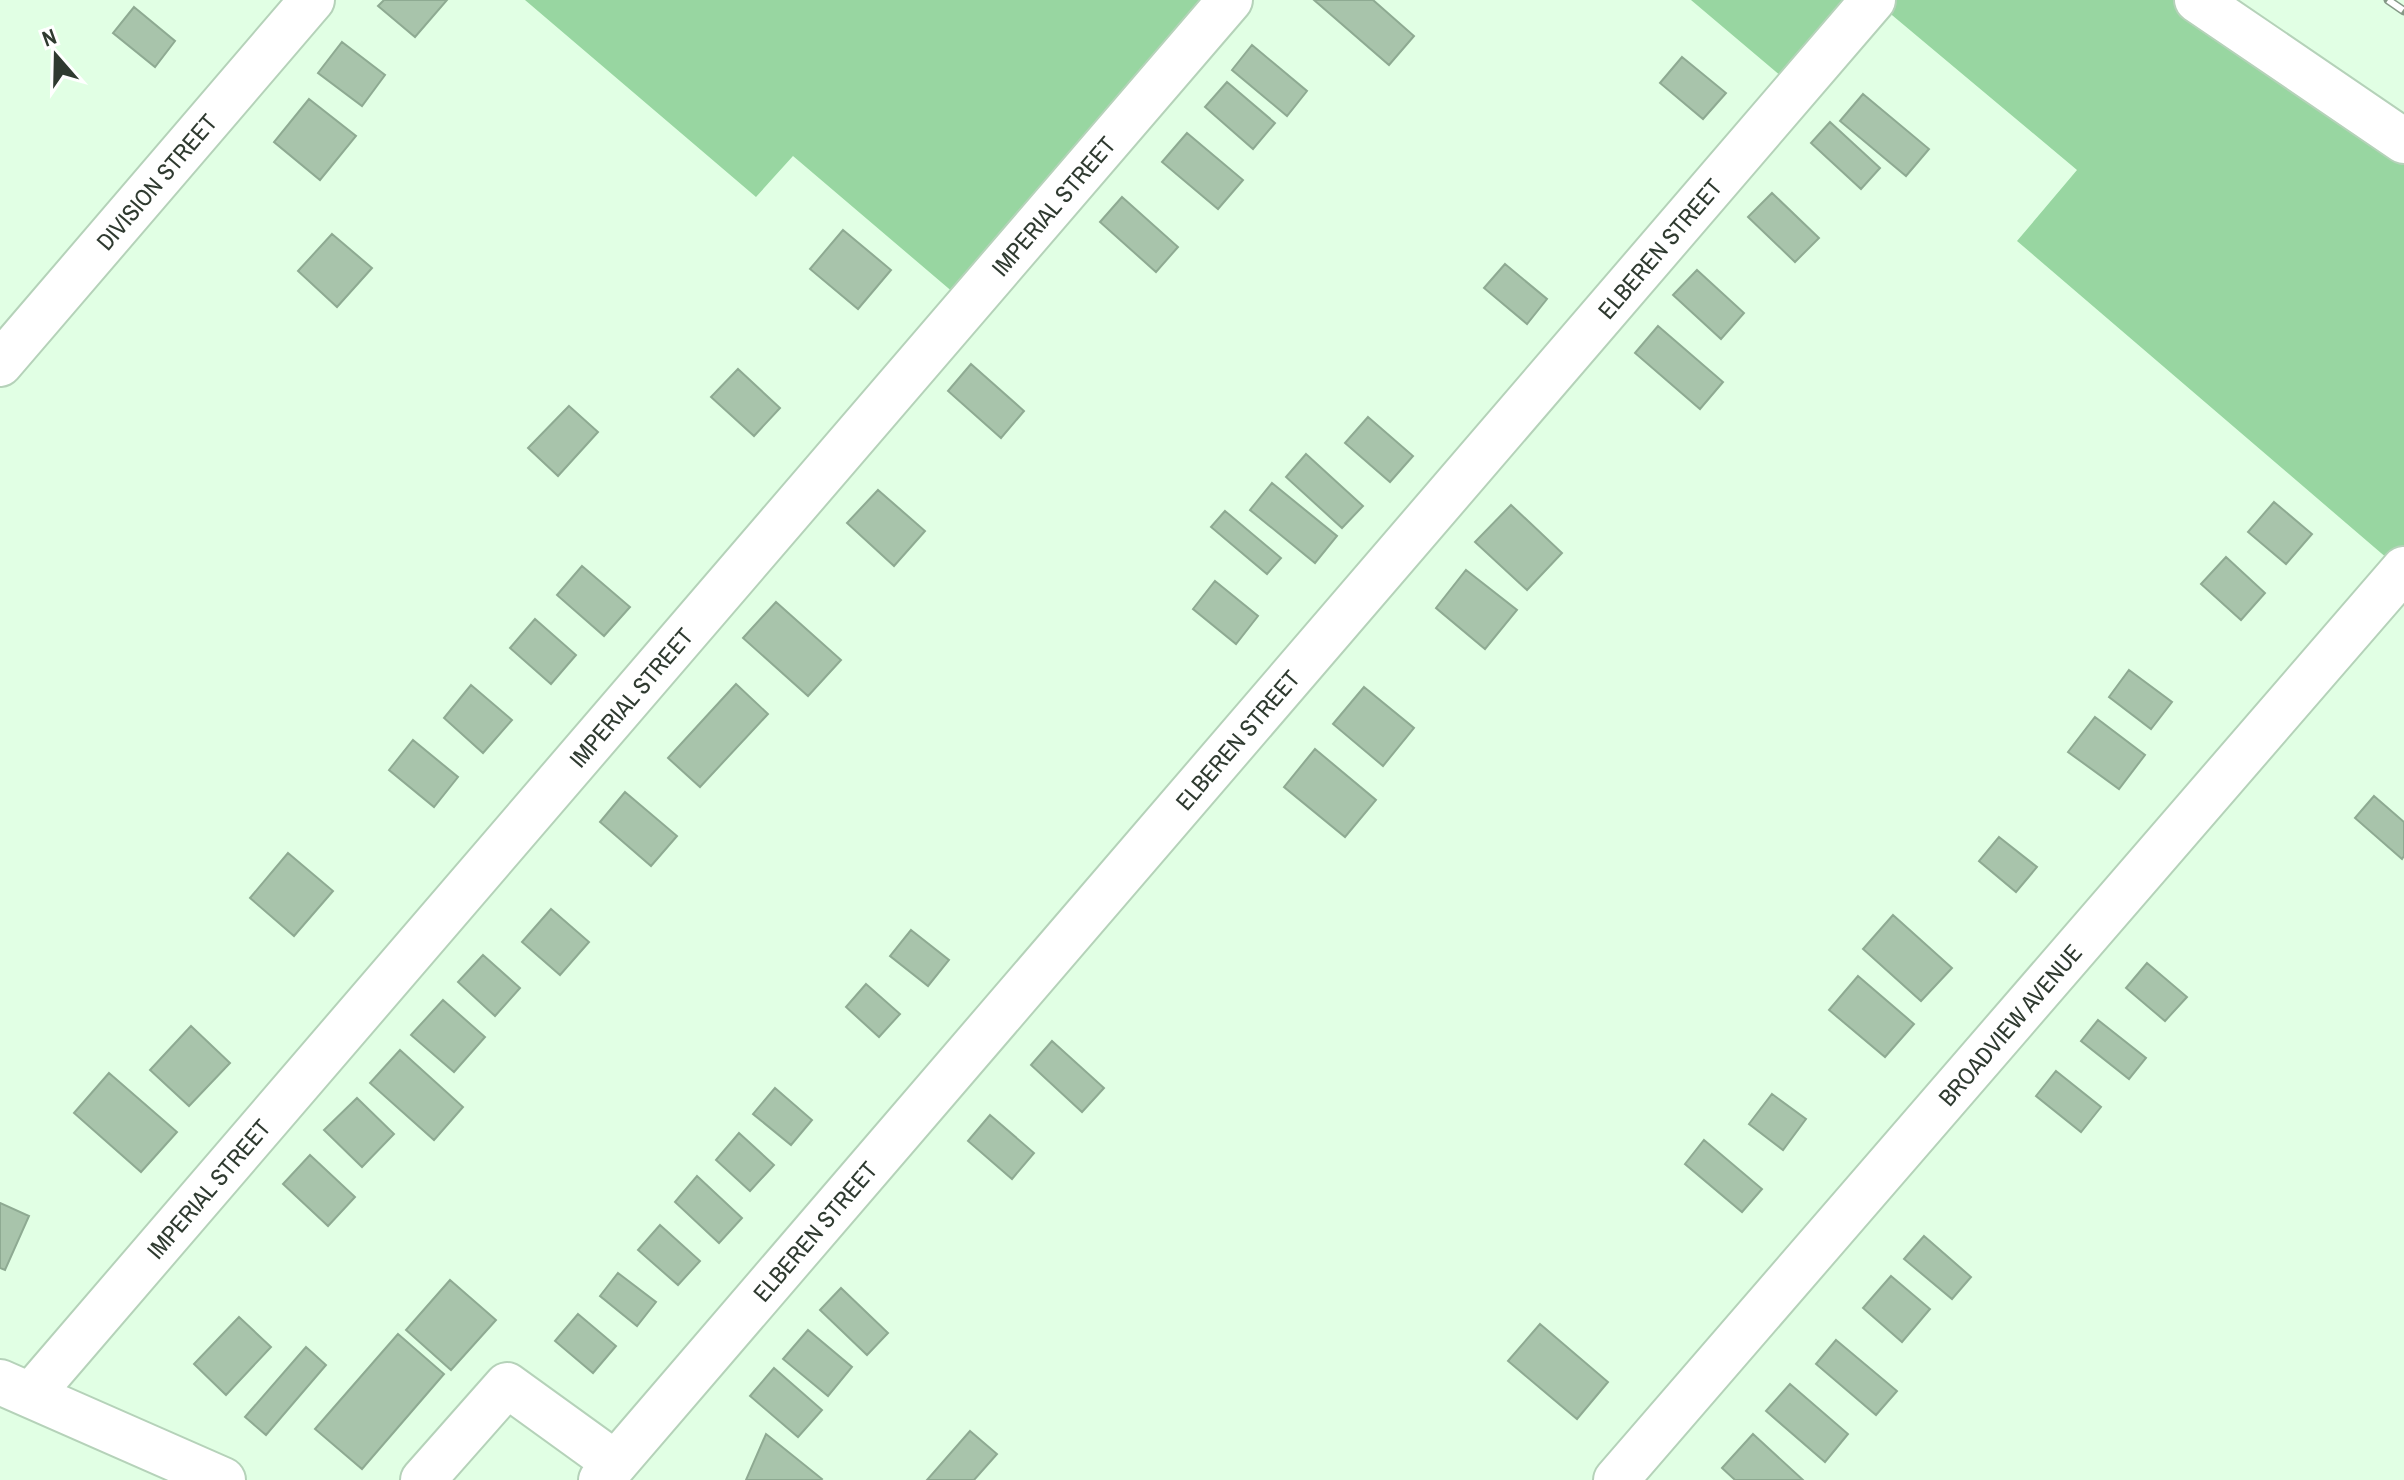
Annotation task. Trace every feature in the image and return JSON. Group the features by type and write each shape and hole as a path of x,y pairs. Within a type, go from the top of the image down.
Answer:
{"street":[{"name":"DIVISION STREET","path":"0,364 312,0"},
{"name":"IMPERIAL STREET","path":"16,1388 1230,0"},
{"name":"ELBEREN STREET","path":"608,1472 1873,0"},
{"path":"2197,0 2404,141"},
{"name":"BROADVIEW AVENUE","path":"1616,1480 2404,569"},
{"path":"423,1480 507,1385 608,1472"},
{"path":"16,1388 223,1480"}],"green space":[{"path":"525,0 1230,0 968,305 793,156 756,197"},
{"path":"1691,0 1873,0 1795,88"},
{"path":"1874,0 2197,0 2404,141 2402,571 2017,241 2077,170"}],"building":[{"path":"384,0 447,0 415,37 378,6"},
{"path":"1314,0 1373,0 1414,36 1389,65"},
{"path":"134,7 175,41 155,67 113,33"},
{"path":"342,42 385,75 362,106 318,73"},
{"path":"1252,45 1307,91 1287,116 1232,70"},
{"path":"1682,57 1726,93 1703,119 1660,83"},
{"path":"1227,82 1275,123 1253,149 1205,107"},
{"path":"1863,94 1929,149 1906,176 1840,121"},
{"path":"309,99 356,136 320,180 274,142"},
{"path":"1830,122 1880,168 1861,189 1811,143"},
{"path":"1187,133 1243,180 1218,209 1162,162"},
{"path":"1772,193 1819,238 1795,262 1748,217"},
{"path":"1122,197 1178,247 1156,272 1100,222"},
{"path":"843,230 891,270 858,309 810,269"},
{"path":"332,234 372,268 337,307 298,271"},
{"path":"1505,264 1547,299 1527,324 1484,288"},
{"path":"1697,270 1744,313 1721,339 1673,295"},
{"path":"1658,326 1723,382 1700,409 1635,353"},
{"path":"971,364 1024,411 1001,438 948,391"},
{"path":"738,369 780,408 754,436 711,397"},
{"path":"569,406 598,432 558,476 528,448"},
{"path":"1368,417 1413,456 1390,482 1345,443"},
{"path":"1306,454 1363,506 1342,528 1286,477"},
{"path":"1272,483 1337,536 1315,563 1250,510"},
{"path":"878,490 925,531 894,566 847,523"},
{"path":"2274,502 2312,534 2286,564 2248,532"},
{"path":"1511,505 1562,553 1527,590 1475,542"},
{"path":"1225,511 1281,558 1267,574 1211,527"},
{"path":"2226,557 2265,593 2241,620 2201,584"},
{"path":"582,566 630,607 604,636 557,595"},
{"path":"1466,570 1517,610 1485,649 1436,608"},
{"path":"1215,581 1258,616 1236,644 1193,609"},
{"path":"776,602 841,660 808,696 743,638"},
{"path":"535,619 576,655 551,684 510,648"},
{"path":"2129,670 2172,702 2151,729 2109,697"},
{"path":"736,684 768,714 700,787 668,758"},
{"path":"471,685 512,720 483,753 444,718"},
{"path":"1364,687 1414,728 1383,766 1333,724"},
{"path":"2095,717 2145,755 2119,789 2068,752"},
{"path":"413,740 458,777 434,807 389,770"},
{"path":"1315,749 1376,800 1345,837 1284,787"},
{"path":"625,792 677,836 651,866 600,822"},
{"path":"2374,796 2404,822 2402,859 2355,818"},
{"path":"1999,837 2037,867 2016,892 1979,861"},
{"path":"288,853 333,891 294,936 250,898"},
{"path":"551,909 589,942 560,975 522,942"},
{"path":"1893,915 1952,968 1921,1001 1863,949"},
{"path":"911,930 949,960 928,986 890,956"},
{"path":"483,955 520,988 495,1016 458,982"},
{"path":"2147,963 2187,997 2165,1021 2126,988"},
{"path":"1858,976 1914,1024 1885,1057 1829,1010"},
{"path":"866,984 900,1014 879,1037 846,1007"},
{"path":"443,1000 485,1037 454,1072 411,1035"},
{"path":"2098,1020 2146,1058 2129,1079 2081,1041"},
{"path":"191,1026 230,1063 189,1106 150,1070"},
{"path":"1052,1041 1104,1088 1082,1112 1031,1065"},
{"path":"400,1050 463,1107 434,1140 370,1083"},
{"path":"2056,1071 2101,1107 2081,1132 2036,1096"},
{"path":"109,1073 177,1132 141,1172 74,1113"},
{"path":"775,1088 812,1120 791,1145 753,1114"},
{"path":"1772,1094 1806,1119 1783,1150 1749,1124"},
{"path":"357,1098 394,1134 362,1167 324,1130"},
{"path":"990,1115 1034,1153 1012,1179 968,1141"},
{"path":"739,1133 774,1165 750,1191 716,1160"},
{"path":"1704,1140 1762,1189 1742,1212 1685,1164"},
{"path":"310,1155 355,1197 328,1226 283,1184"},
{"path":"697,1176 742,1218 719,1243 675,1202"},
{"path":"0,1203 29,1216 5,1270 0,1268"},
{"path":"660,1225 700,1261 678,1285 638,1250"},
{"path":"1924,1236 1971,1277 1952,1299 1904,1259"},
{"path":"618,1273 656,1302 637,1326 600,1296"},
{"path":"1891,1276 1930,1309 1902,1342 1863,1308"},
{"path":"450,1280 496,1320 451,1370 406,1330"},
{"path":"841,1288 888,1333 867,1355 820,1310"},
{"path":"578,1314 616,1346 593,1373 555,1341"},
{"path":"239,1317 271,1347 226,1395 194,1364"},
{"path":"1540,1324 1608,1382 1577,1419 1508,1361"},
{"path":"808,1330 852,1367 828,1396 783,1359"},
{"path":"398,1334 444,1374 362,1469 315,1429"},
{"path":"1836,1340 1897,1391 1876,1415 1816,1364"},
{"path":"306,1347 326,1365 266,1435 245,1417"},
{"path":"774,1368 822,1410 798,1437 750,1396"},
{"path":"1790,1384 1848,1434 1825,1462 1766,1411"},
{"path":"970,1431 997,1454 974,1480 927,1480"},
{"path":"766,1434 822,1479 746,1480"},
{"path":"1753,1434 1803,1480 1735,1480 1722,1468"}],"railway":[{"path":"2388,0 2404,11"}]}
